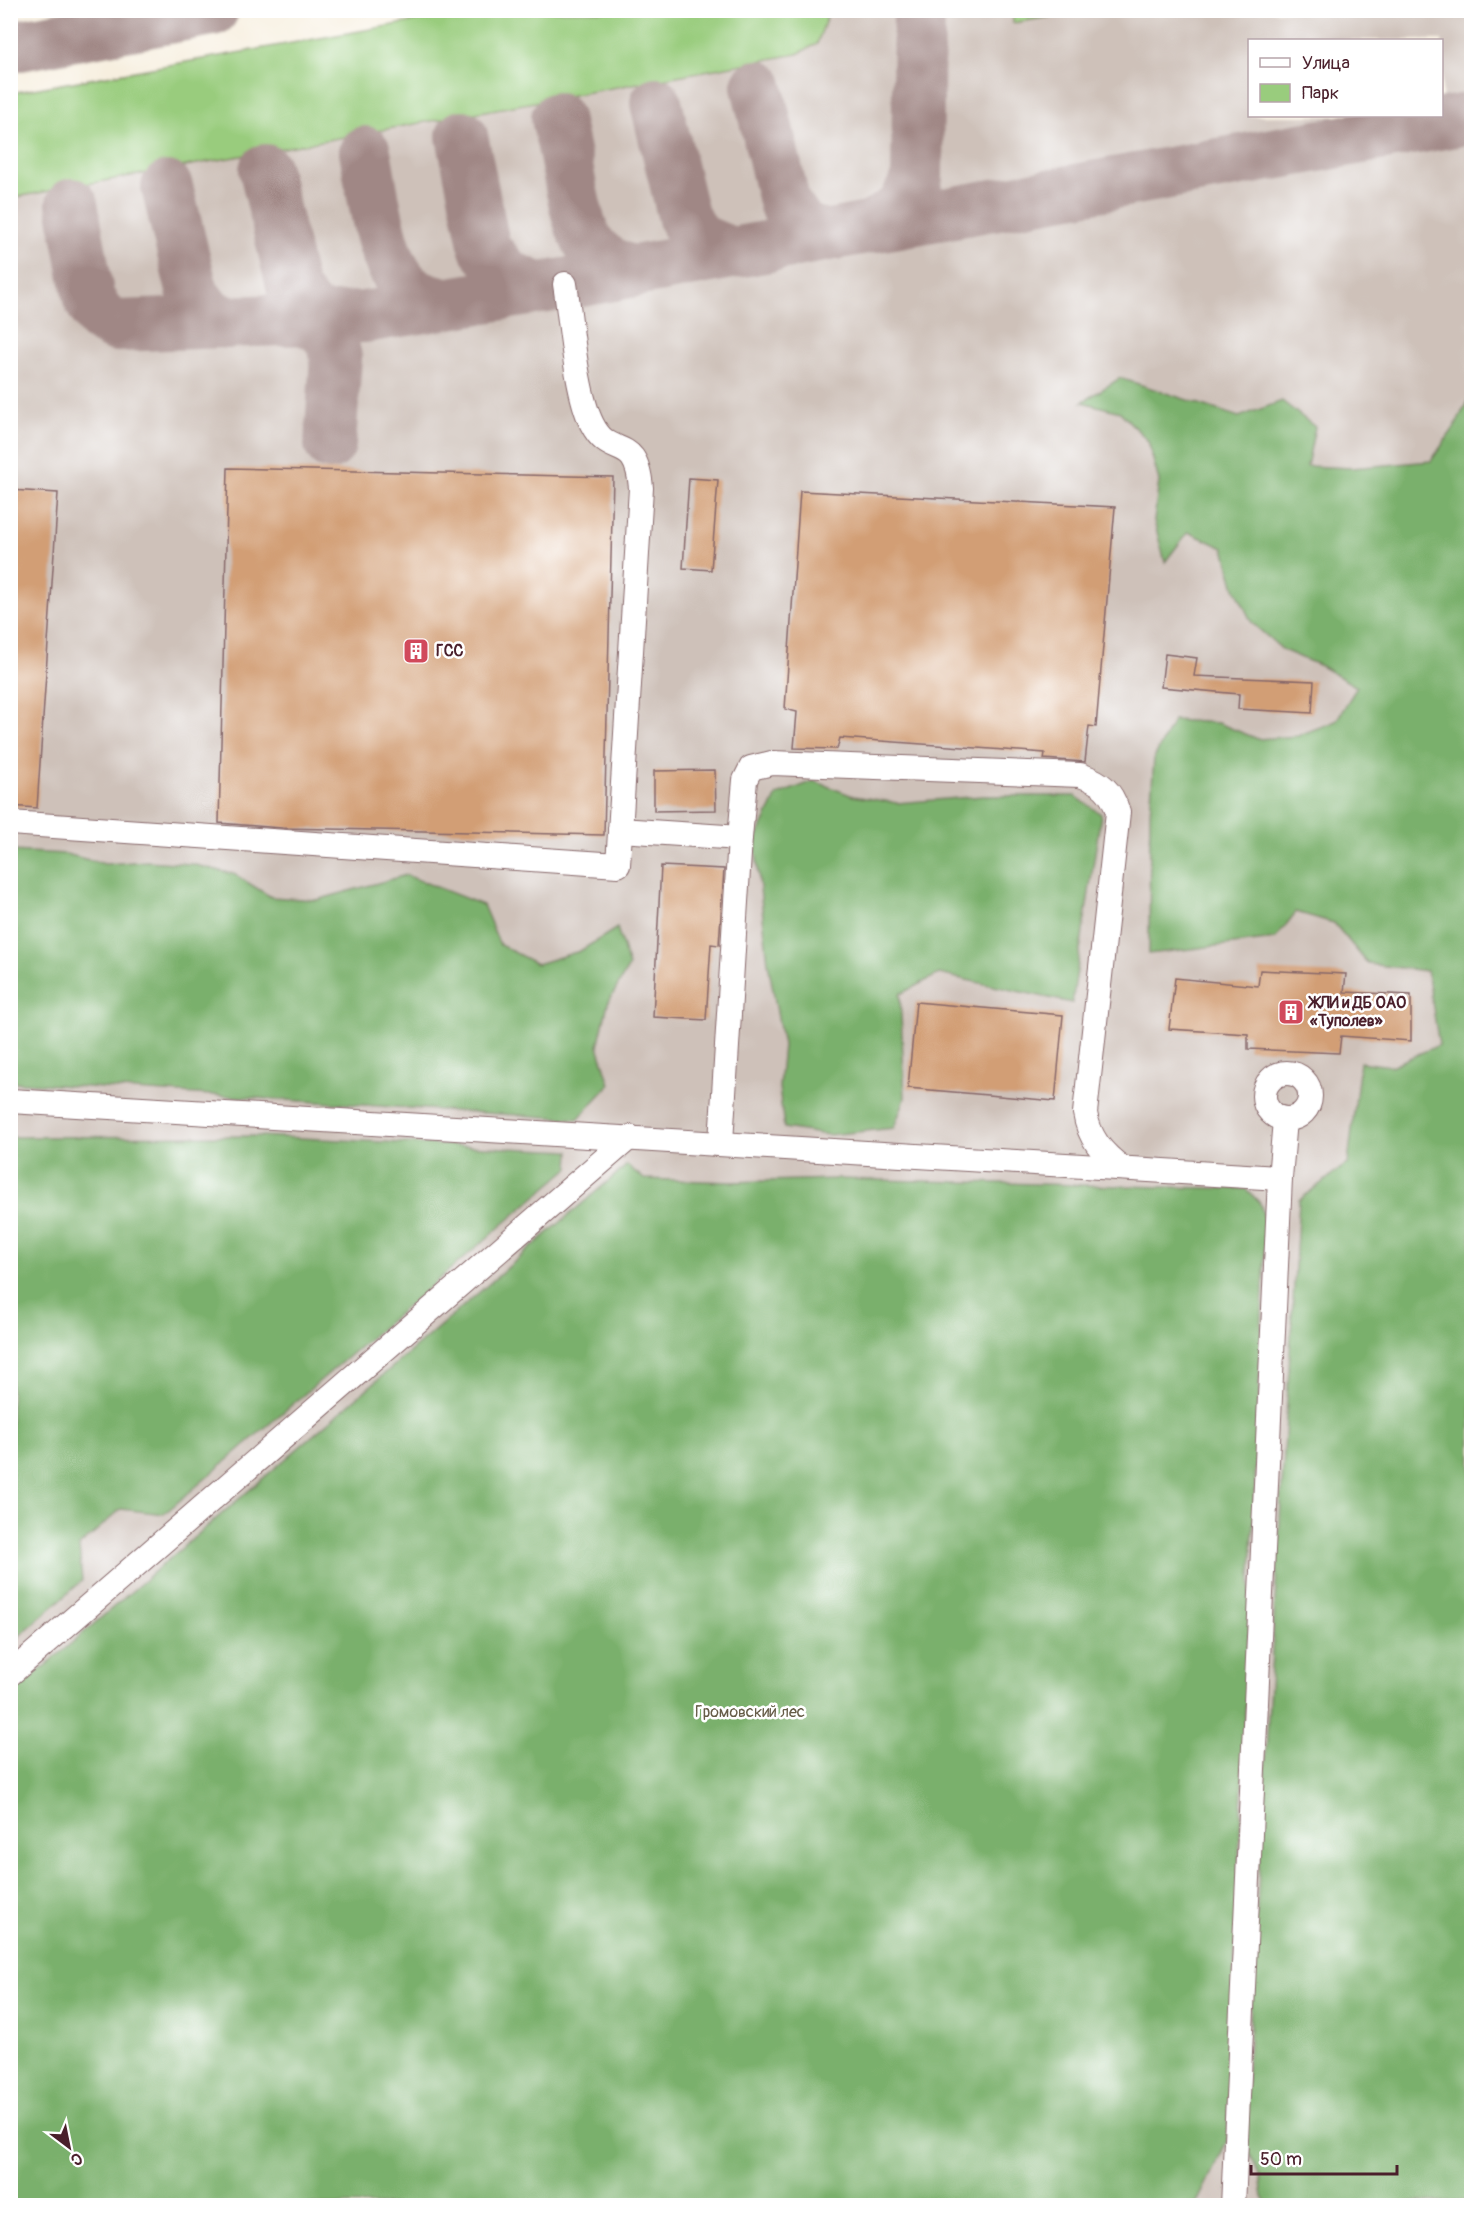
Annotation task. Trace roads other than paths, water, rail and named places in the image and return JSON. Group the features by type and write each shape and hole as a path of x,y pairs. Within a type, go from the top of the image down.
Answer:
{"lane":[{"path":"10,823 618,865 641,488 639,468 632,454 606,442 592,423 584,398 565,284"},
{"path":"721,1143 741,838 747,775 751,768 759,764 1080,775 1104,786 1112,794 1118,812 1085,1113 1091,1136 1098,1147 1106,1157 1122,1168"},
{"path":"620,830 741,838"},
{"path":"10,1101 1280,1178"},
{"path":"1233,2205 1280,1178 1285,1120"},
{"path":"10,1674 630,1137"}],"place":[{"name":"ГСС","path":"416,651"},
{"name":"ЖЛИ и ДБ ОАО «Туполев»","path":"1291,1012"}],"park label":[{"name":"Громовский лес","path":"750,1712"}]}
